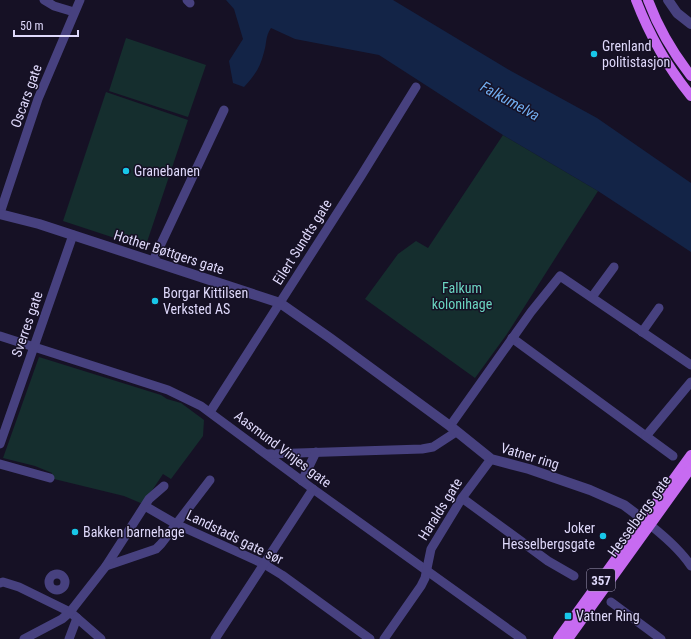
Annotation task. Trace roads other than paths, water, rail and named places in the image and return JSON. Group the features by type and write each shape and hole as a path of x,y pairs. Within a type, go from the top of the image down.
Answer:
{"main road":[{"path":"636,0 648,28 663,55 691,96"},
{"path":"648,0 671,47 691,76"},
{"name":"Hesselbergs gate","path":"568,639 647,523 691,455"},
{"name":"Hesselbergs gate","path":"558,639 691,468"}],"street":[{"path":"44,0 54,6 74,12"},
{"name":"Oscars gate","path":"0,213 38,99 80,0"},
{"path":"668,0 677,13 691,24"},
{"name":"Eilert Sundts gate","path":"210,412 416,87"},
{"path":"153,261 224,110"},
{"name":"Hother Bøttgers gate","path":"0,213 39,224 280,303 453,429"},
{"name":"Sverres gate","path":"0,444 73,235"},
{"path":"592,297 614,267"},
{"path":"267,454 422,450 433,447 453,429 512,338 560,276 691,365"},
{"path":"645,334 659,308"},
{"name":"Aasmund Vinjes gate","path":"0,336 168,390 210,412 302,481 522,639"},
{"path":"512,338 673,456"},
{"path":"646,436 691,382"},
{"name":"Vatner ring","path":"453,429 491,459 528,469 590,490 624,505 647,523"},
{"path":"302,481 316,452"},
{"name":"Haralds gate","path":"384,639 421,586 425,578 431,549 462,498 491,459"},
{"path":"0,464 50,478"},
{"path":"106,566 156,549 210,480"},
{"path":"69,639 73,615 149,499 164,486"},
{"path":"216,639 313,489"},
{"path":"462,498 548,561 574,576"},
{"name":"Landstads gate sør","path":"145,506 176,524 264,564 282,575 370,639"},
{"path":"647,523 685,557 691,566"},
{"path":"0,583 2,582 19,587 73,615 101,639"},
{"path":"611,602 661,639"},
{"path":"24,639 62,619 73,615"}],"water":[{"name":"Falkumelva","path":"226,0 393,0 511,71 597,118 691,183 691,252 598,191 503,135 379,55 295,39 271,28 268,34 261,63 254,75 244,87 233,83 229,61 243,39 234,9"}],"place":[{"name":"Grenland politistasjon","path":"594,54"},
{"name":"Granebanen","path":"126,171"},
{"name":"Borgar Kittilsen Verksted AS","path":"155,301"},
{"name":"Bakken barnehage","path":"75,532"},
{"name":"Joker Hesselbergsgate","path":"603,536"},
{"name":"Vatner Ring","path":"568,616"}],"park label":[{"name":"Falkum kolonihage","path":"462,296"}]}
